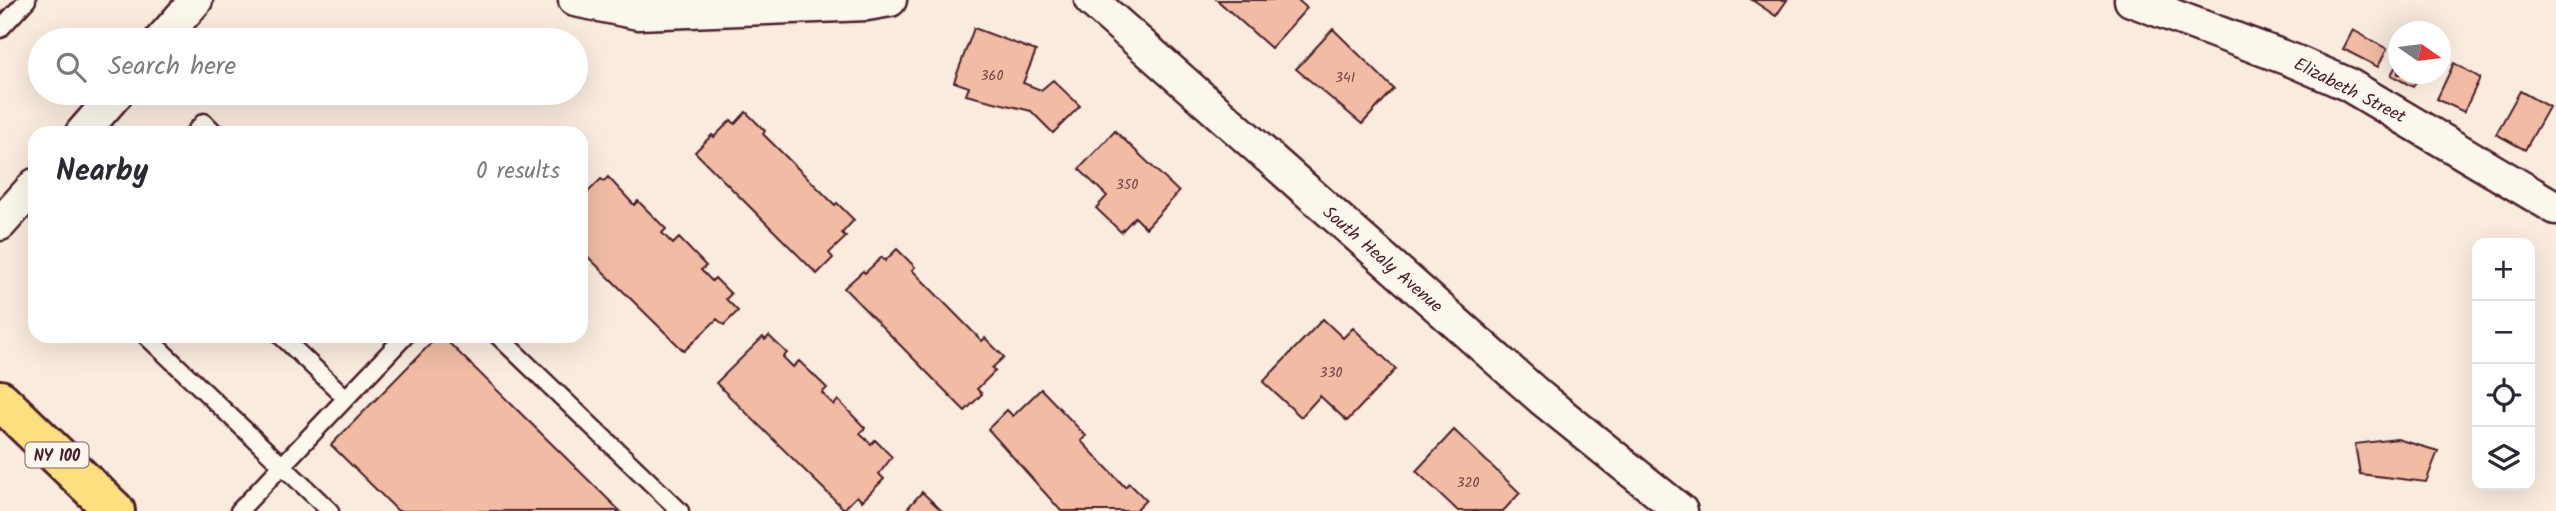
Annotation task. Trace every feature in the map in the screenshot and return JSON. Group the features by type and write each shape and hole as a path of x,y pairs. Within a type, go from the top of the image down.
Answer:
{"main road":[{"name":"NY 100","path":"0,400 115,511"}],"street":[{"path":"172,28 196,0"},
{"path":"575,0 652,13 867,4 890,0"},
{"name":"South Healy Avenue","path":"1091,0 1541,398 1681,511"},
{"name":"Elizabeth Street","path":"2130,0 2294,61 2347,84 2556,208"},
{"path":"88,126 106,105"},
{"path":"0,224 28,193"}],"lane":[{"path":"0,29 27,0"},
{"path":"154,343 284,464 330,511"},
{"path":"288,343 346,398"},
{"path":"240,511 398,343"},
{"path":"505,343 680,511"}],"building":[{"path":"1217,0 1298,0 1307,8 1271,48"},
{"path":"1752,0 1787,0 1776,16"},
{"path":"974,28 1036,51 1023,83 1041,90 1053,80 1080,106 1053,133 1031,111 966,95 969,87 954,82"},
{"path":"1333,29 1394,89 1362,124 1296,69"},
{"path":"2353,30 2387,49 2378,67 2343,49"},
{"path":"2454,63 2480,78 2464,112 2437,99 2444,84 2451,84"},
{"path":"2520,91 2549,107 2525,150 2496,134"},
{"path":"746,112 765,131 763,134 835,205 837,203 854,220 842,233 846,237 829,253 833,258 817,274 695,152 731,120 735,124"},
{"path":"1115,131 1179,192 1146,228 1135,217 1121,232 1096,208 1107,196 1079,169"},
{"path":"608,177 634,205 638,201 666,229 662,233 673,244 679,238 706,266 701,270 712,281 715,278 731,294 726,299 738,311 724,325 717,319 684,351 588,257 588,192 601,179 604,181"},
{"path":"897,249 915,267 912,270 982,341 985,338 1004,357 992,368 995,371 977,389 982,394 965,411 844,288 882,257 885,261"},
{"path":"1323,319 1343,338 1353,328 1396,369 1347,421 1320,396 1301,417 1263,382"},
{"path":"769,336 787,353 783,357 793,367 799,361 827,388 822,393 834,405 838,400 865,428 860,434 871,444 875,440 892,457 879,474 884,479 862,501 857,496 844,509 716,383 763,337 765,340"},
{"path":"431,343 449,343 620,511 398,511 331,445"},
{"path":"1041,389 1086,436 1081,441 1125,487 1129,483 1146,500 1135,511 1061,511 988,429 1007,410 1013,416"},
{"path":"1454,430 1520,493 1503,511 1458,511 1416,471"},
{"path":"2397,439 2438,451 2426,482 2360,474 2355,444"},
{"path":"922,492 942,511 905,511"}]}
